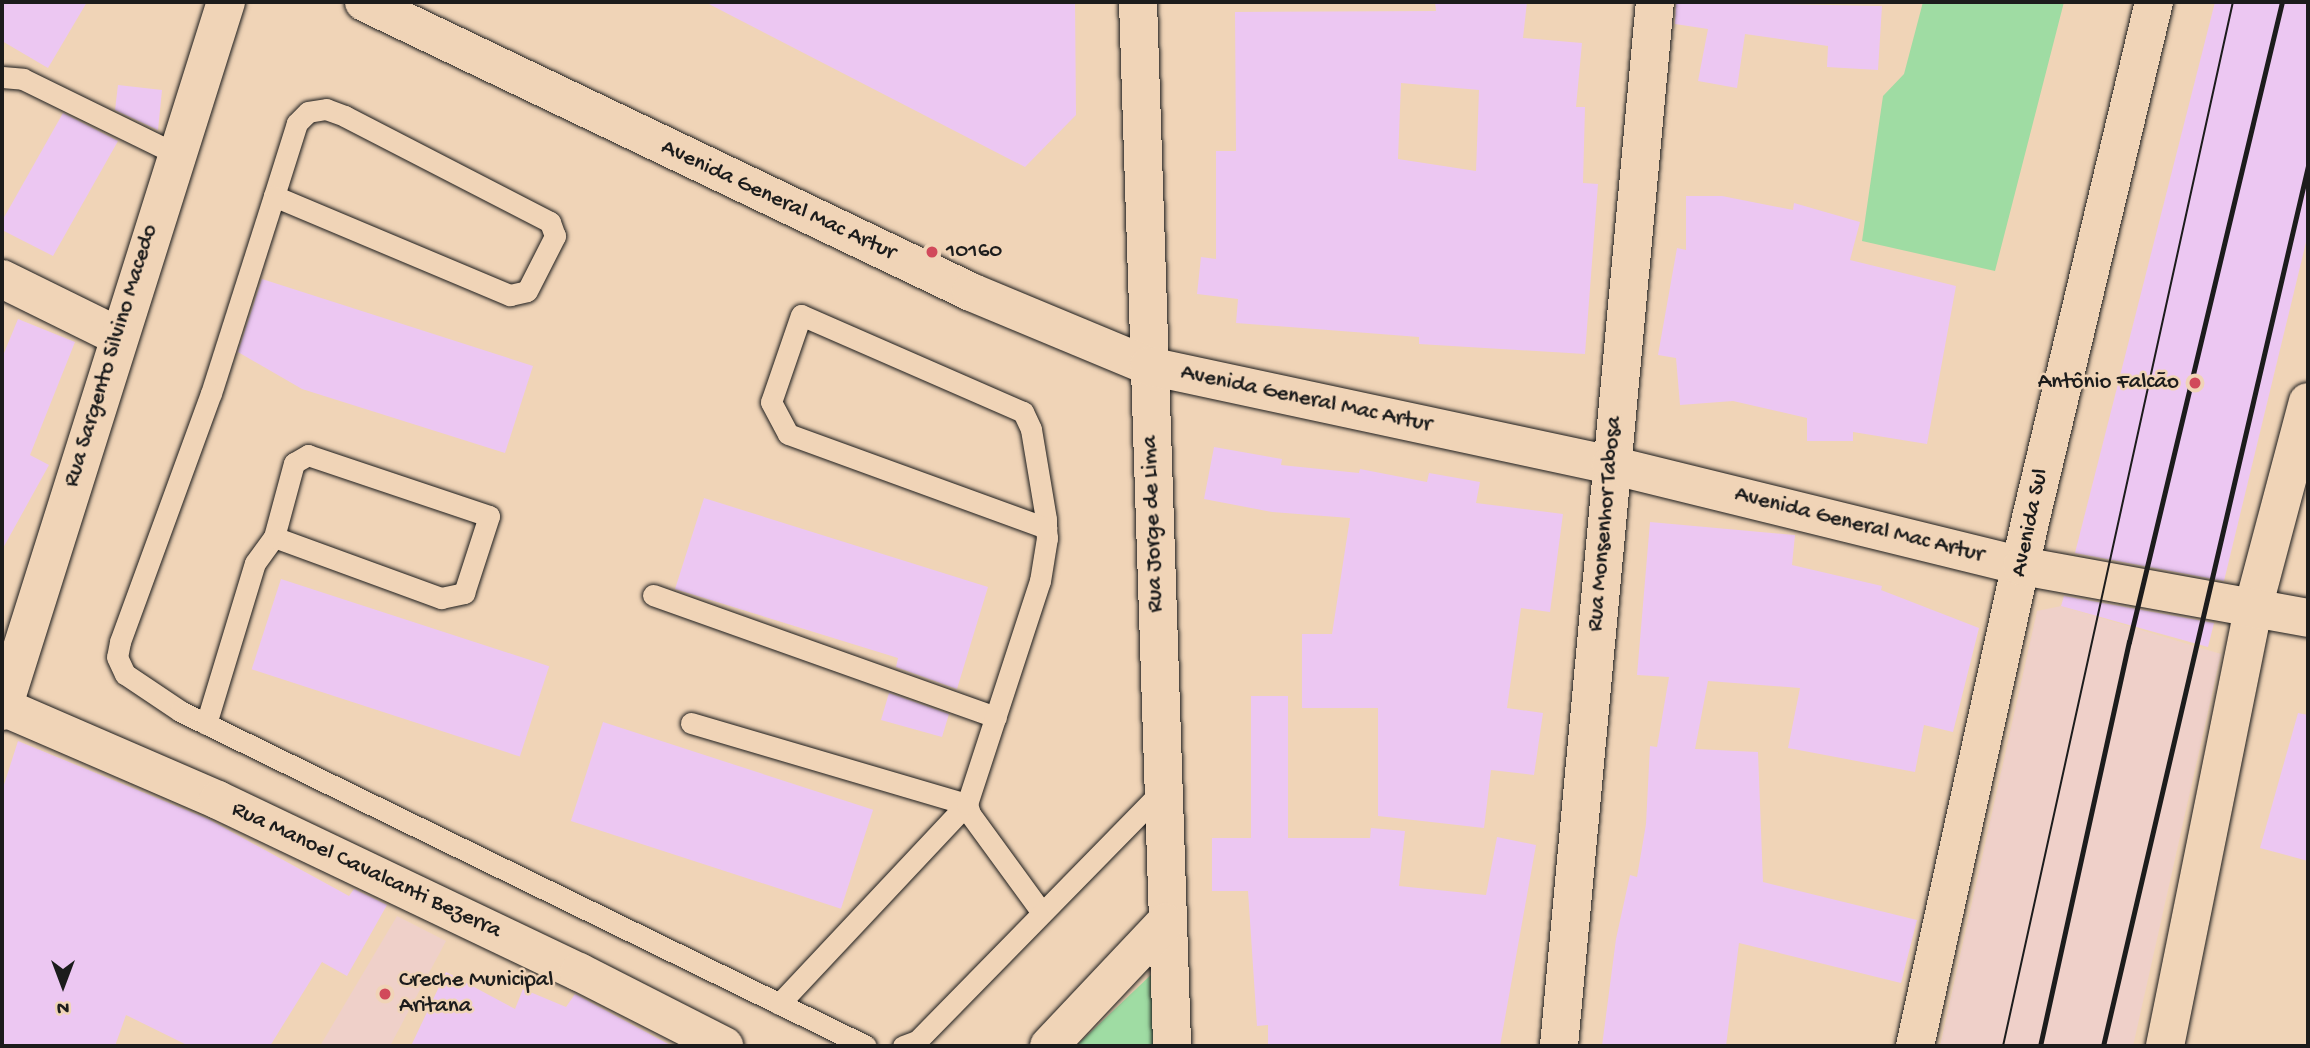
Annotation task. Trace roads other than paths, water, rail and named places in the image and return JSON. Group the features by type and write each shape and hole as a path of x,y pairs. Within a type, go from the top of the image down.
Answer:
{"street":[{"name":"Rua Sargento Silvino Macedo","path":"2,709 226,2"},
{"name":"Avenida General Mac Artur","path":"364,2 971,292 1149,366 1612,465 2022,566 2308,618"},
{"name":"Rua Jorge de Lima","path":"1138,2 1166,788 1166,922 1172,1046"},
{"name":"Rua Monsenhor Tabosa","path":"1559,1046 1655,2"},
{"name":"Avenida Sul","path":"1915,1046 2022,566 2154,2"},
{"path":"2,279 118,336"},
{"path":"2165,1046 2253,608 2308,402"},
{"name":"Rua Manoel Cavalcanti Bezerra","path":"2,709 218,800 579,972 724,1046"},
{"path":"1049,1046 1166,922"}],"lane":[{"path":"2,77 23,79 176,154"},
{"path":"274,196 510,295 527,291 555,236 550,222 326,109 308,112 297,123 211,393 117,657 125,674 206,724 866,1046"},
{"path":"779,1004 967,804 1040,581 1046,528 1031,429 1023,412 801,316 771,402 788,434 1046,528"},
{"path":"206,724 255,563 274,537 294,463 308,455 489,516 464,593 441,598 274,537"},
{"path":"653,595 996,717"},
{"path":"691,723 967,804 1040,910"},
{"path":"904,1046 917,1041 1040,910 1166,788"}],"tram line":[{"path":"2003,1046 2233,2"}],"railway":[{"path":"2040,1046 2129,642 2282,2"},
{"path":"2103,1046 2308,166"}],"place":[{"name":"10160","path":"932,252"},
{"name":"Antônio Falcão","path":"2195,383"},
{"name":"Creche Municipal Aritana","path":"385,994"}]}
